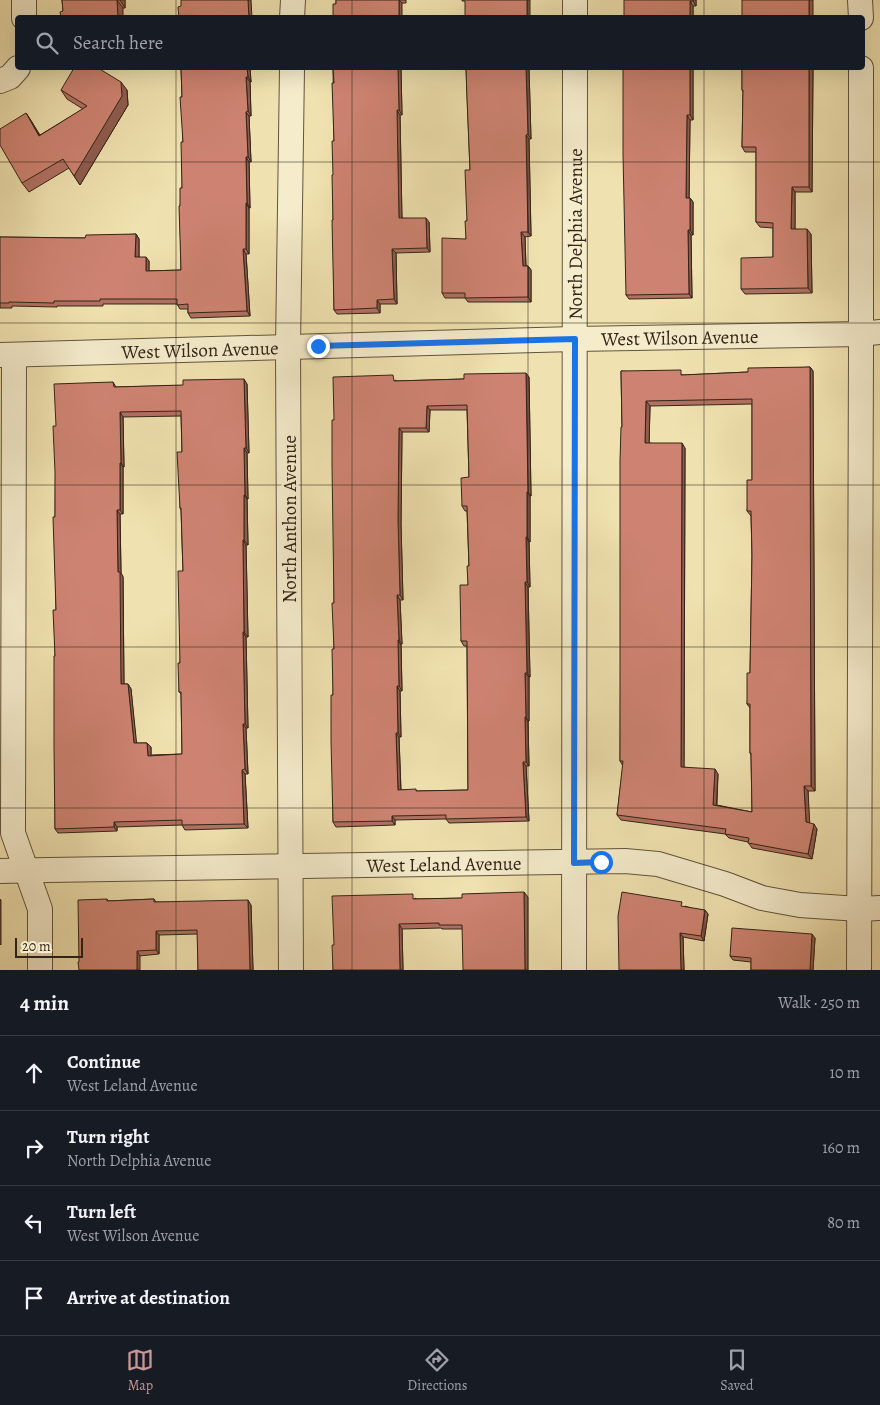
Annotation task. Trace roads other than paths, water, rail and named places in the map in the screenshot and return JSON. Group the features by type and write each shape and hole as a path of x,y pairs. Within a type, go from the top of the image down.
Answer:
{"street":[{"path":"24,0 24,15"},
{"path":"292,15 293,0"},
{"path":"575,0 575,15"},
{"path":"860,0 860,15"},
{"name":"North Anthon Avenue","path":"291,970 288,347 292,70"},
{"name":"North Delphia Avenue","path":"574,970 575,70"},
{"path":"859,970 869,908 871,333 861,70"},
{"name":"West Wilson Avenue","path":"7,355 575,339 871,333"},
{"path":"7,355 13,833 40,909 40,970"},
{"name":"West Leland Avenue","path":"0,872 625,862 658,864 725,884 762,898 800,905 869,908"}]}
